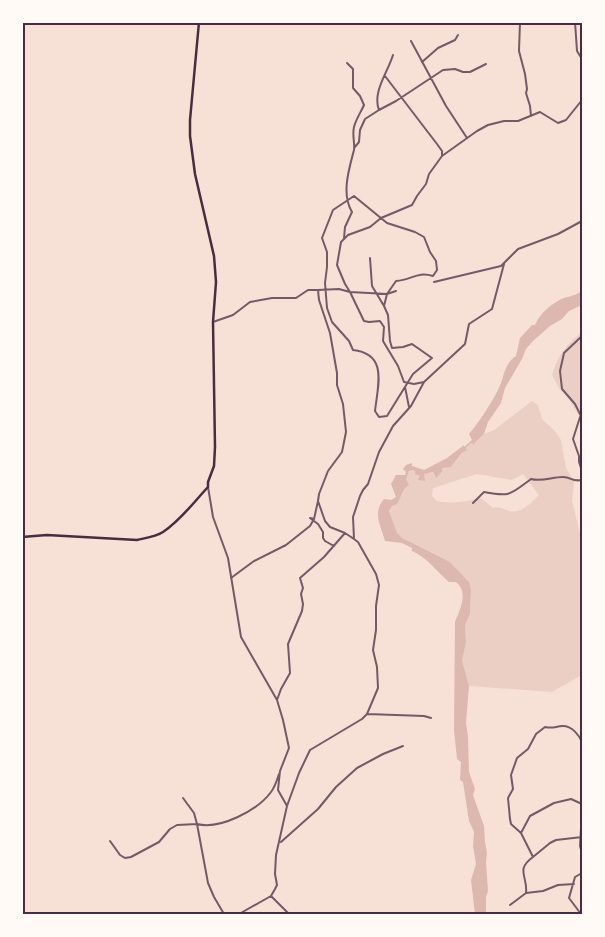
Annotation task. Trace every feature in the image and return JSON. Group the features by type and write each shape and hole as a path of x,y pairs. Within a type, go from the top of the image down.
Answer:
{"main road":[{"path":"22,537 47,535 136,540 151,537 163,532 208,487 214,466 215,447 213,322 216,282 214,256 195,174 190,136 199,22"}],"street":[{"path":"520,22 519,51 525,74 526,93 531,116"},
{"path":"575,22 577,51 582,59"},
{"path":"422,62 438,48 455,40 458,35"},
{"path":"411,41 446,106 467,138"},
{"path":"379,110 377,106 378,92 393,55"},
{"path":"347,63 353,69 353,88 364,105 354,127 352,140 354,148"},
{"path":"344,238 345,227 352,212 346,198 350,160 354,148 359,142 360,130 365,119 443,70 456,69 470,72 486,64"},
{"path":"385,76 442,151 442,156"},
{"path":"410,407 398,366 383,341 384,326 380,320 364,321 345,284 338,265 341,242 348,234 370,227 392,212 412,205 426,184 429,174 442,156 488,125 504,121 518,121 540,112 558,123 566,120 582,100"},
{"path":"370,258 372,286 388,316 392,348 412,344 432,358 413,374 387,416 379,417 376,412 378,366 373,357 364,351 352,350 349,341 332,322 327,308 325,283 327,252 322,238 333,210 354,196 388,223 424,237 436,261 437,270 433,276 423,273 408,280 396,281 387,294 384,306"},
{"path":"434,282 501,266 518,249 558,234 582,221"},
{"path":"354,540 353,517 362,490 368,484 373,465 393,426 410,407 424,382 465,344 469,324 492,309 504,264"},
{"path":"213,322 233,315 250,302 272,298 296,298 308,290 340,289 350,292 387,294 396,291"},
{"path":"231,578 254,561 286,545 310,526 314,519 319,494 328,471 342,452 346,432 346,419 337,385 337,373 330,333 319,300 318,290"},
{"path":"582,336 564,353 560,371 562,389 575,404 581,418 572,439 579,456 582,471"},
{"path":"404,382 414,384 424,382"},
{"path":"473,503 484,492 505,496 531,479 538,481 565,477 574,481 582,480"},
{"path":"110,841 120,855 125,858 131,857 159,842 170,828 178,825 218,824 247,812 270,792 280,771 289,744 277,700 241,637 228,558 213,517 208,487"},
{"path":"239,914 271,896 276,885 276,865 286,806 310,750 362,719 367,714 378,688 377,666 372,650 376,630 376,606 379,585 376,574 358,542 345,533 330,527 325,521 318,501"},
{"path":"314,519 310,518 318,524 323,532 322,538 334,547"},
{"path":"277,700 281,688 290,674 288,644 304,604 300,578 334,547 345,533"},
{"path":"367,714 424,716 431,718"},
{"path":"533,857 521,834 511,824 508,798 513,789 512,775 517,758 528,749 536,734 545,727 563,726 570,728 578,735 582,742"},
{"path":"280,842 318,809 336,787 357,768 403,746"},
{"path":"280,771 278,790 286,806"},
{"path":"183,798 194,813 208,882 224,914"},
{"path":"521,834 530,816 554,803 571,799 582,804"},
{"path":"582,811 580,846 582,854"},
{"path":"526,893 527,887 522,872 526,862 556,840 581,838"},
{"path":"580,914 569,898 575,877 582,873"},
{"path":"510,905 526,893 543,891 558,885 574,884"},
{"path":"271,896 289,914"}],"shaded area":[{"path":"582,291 582,305 569,311 526,349 505,388 501,403 488,422 484,434 474,444 471,443 466,448 467,450 462,453 451,467 442,468 442,472 436,478 433,472 424,474 425,481 418,480 420,476 415,474 415,471 409,471 406,479 409,485 405,488 397,504 392,506 389,511 397,533 402,538 450,562 469,582 471,589 470,614 465,625 466,643 462,660 469,686 466,723 469,772 475,789 473,795 484,826 488,891 486,914 475,914 471,880 476,864 473,846 474,832 469,821 463,782 460,780 461,762 457,759 454,730 455,622 461,607 462,591 456,582 449,582 427,561 412,551 412,548 402,543 385,541 378,520 378,514 380,504 384,499 391,500 396,497 391,484 396,475 405,475 406,472 403,469 406,465 412,463 412,466 424,470 447,458 472,440 469,434 485,413 498,390 509,363 516,356 520,338 532,325 535,325 540,316 551,306 564,298"},
{"path":"582,332 582,421 552,375 563,351"},
{"path":"532,401 538,405 542,419 555,431 561,440 566,468 574,481 572,501 582,541 582,675 552,692 469,686 462,660 466,643 465,625 470,614 471,589 469,582 450,562 402,539 397,533 389,511 402,495 407,476 411,470 425,477 423,474 433,472 435,477 442,473 442,468 451,467 471,443 476,443 484,434 494,430","holes":["477,474 512,480 523,474 539,495 526,507 518,511 513,512 493,508 481,498 448,502 437,501 432,496 433,488"]}]}
